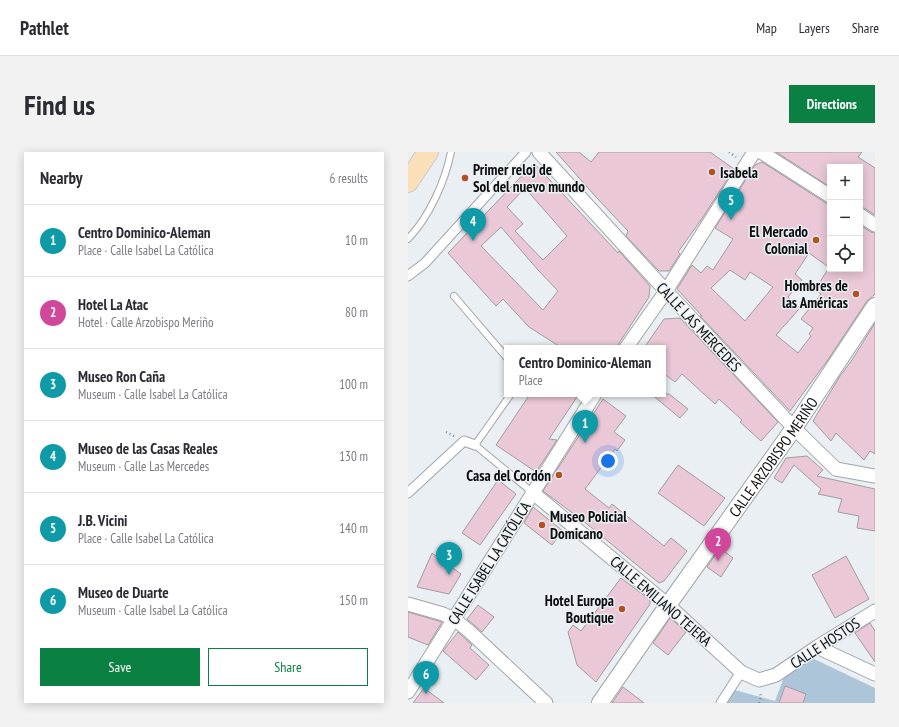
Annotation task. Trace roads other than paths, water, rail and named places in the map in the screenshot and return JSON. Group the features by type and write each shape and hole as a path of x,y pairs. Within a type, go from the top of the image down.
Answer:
{"main road":[{"path":"408,182 428,152"}],"street":[{"path":"408,276 425,263 526,152"},
{"name":"CALLE LAS MERCEDES","path":"539,152 794,428 836,469 875,476"},
{"path":"628,345 666,291 754,152"},
{"path":"761,152 827,194"},
{"path":"863,217 875,225"},
{"name":"CALLE ARZOBISPO MERIÑO","path":"600,703 794,428 875,306"},
{"name":"CALLE ISABEL LA CATÓLICA","path":"408,692 592,397"},
{"path":"408,493 464,441 475,445"},
{"name":"CALLE EMILIANO TEJERA","path":"532,492 668,605 741,672 759,680 776,675"},
{"path":"408,604 454,619 469,631 546,703"},
{"name":"CALLE HOSTOS","path":"776,675 817,647 875,611"},
{"path":"817,647 875,674"},
{"path":"722,703 741,672"}],"lane":[{"path":"408,239 417,229 439,190 452,152"},
{"path":"454,296 504,354"},
{"path":"509,397 475,445 532,492"}],"place":[{"name":"Isabela","path":"712,172"},
{"name":"Primer reloj de Sol del nuevo mundo","path":"465,178"},
{"name":"J.B. Vicini","path":"731,220"},
{"name":"El Mercado Colonial","path":"816,240"},
{"name":"Museo de las Casas Reales","path":"473,241"},
{"name":"Hombres de las Américas","path":"856,294"},
{"name":"Centro Dominico-Aleman","path":"585,443"},
{"name":"Casa del Cordón","path":"559,475"},
{"name":"Museo Policial Domicano","path":"542,525"},
{"name":"Hotel La Atac","path":"718,561"},
{"name":"Museo Ron Caña","path":"449,575"},
{"name":"Hotel Europa Boutique","path":"622,609"},
{"name":"Museo de Duarte","path":"426,694"}]}
